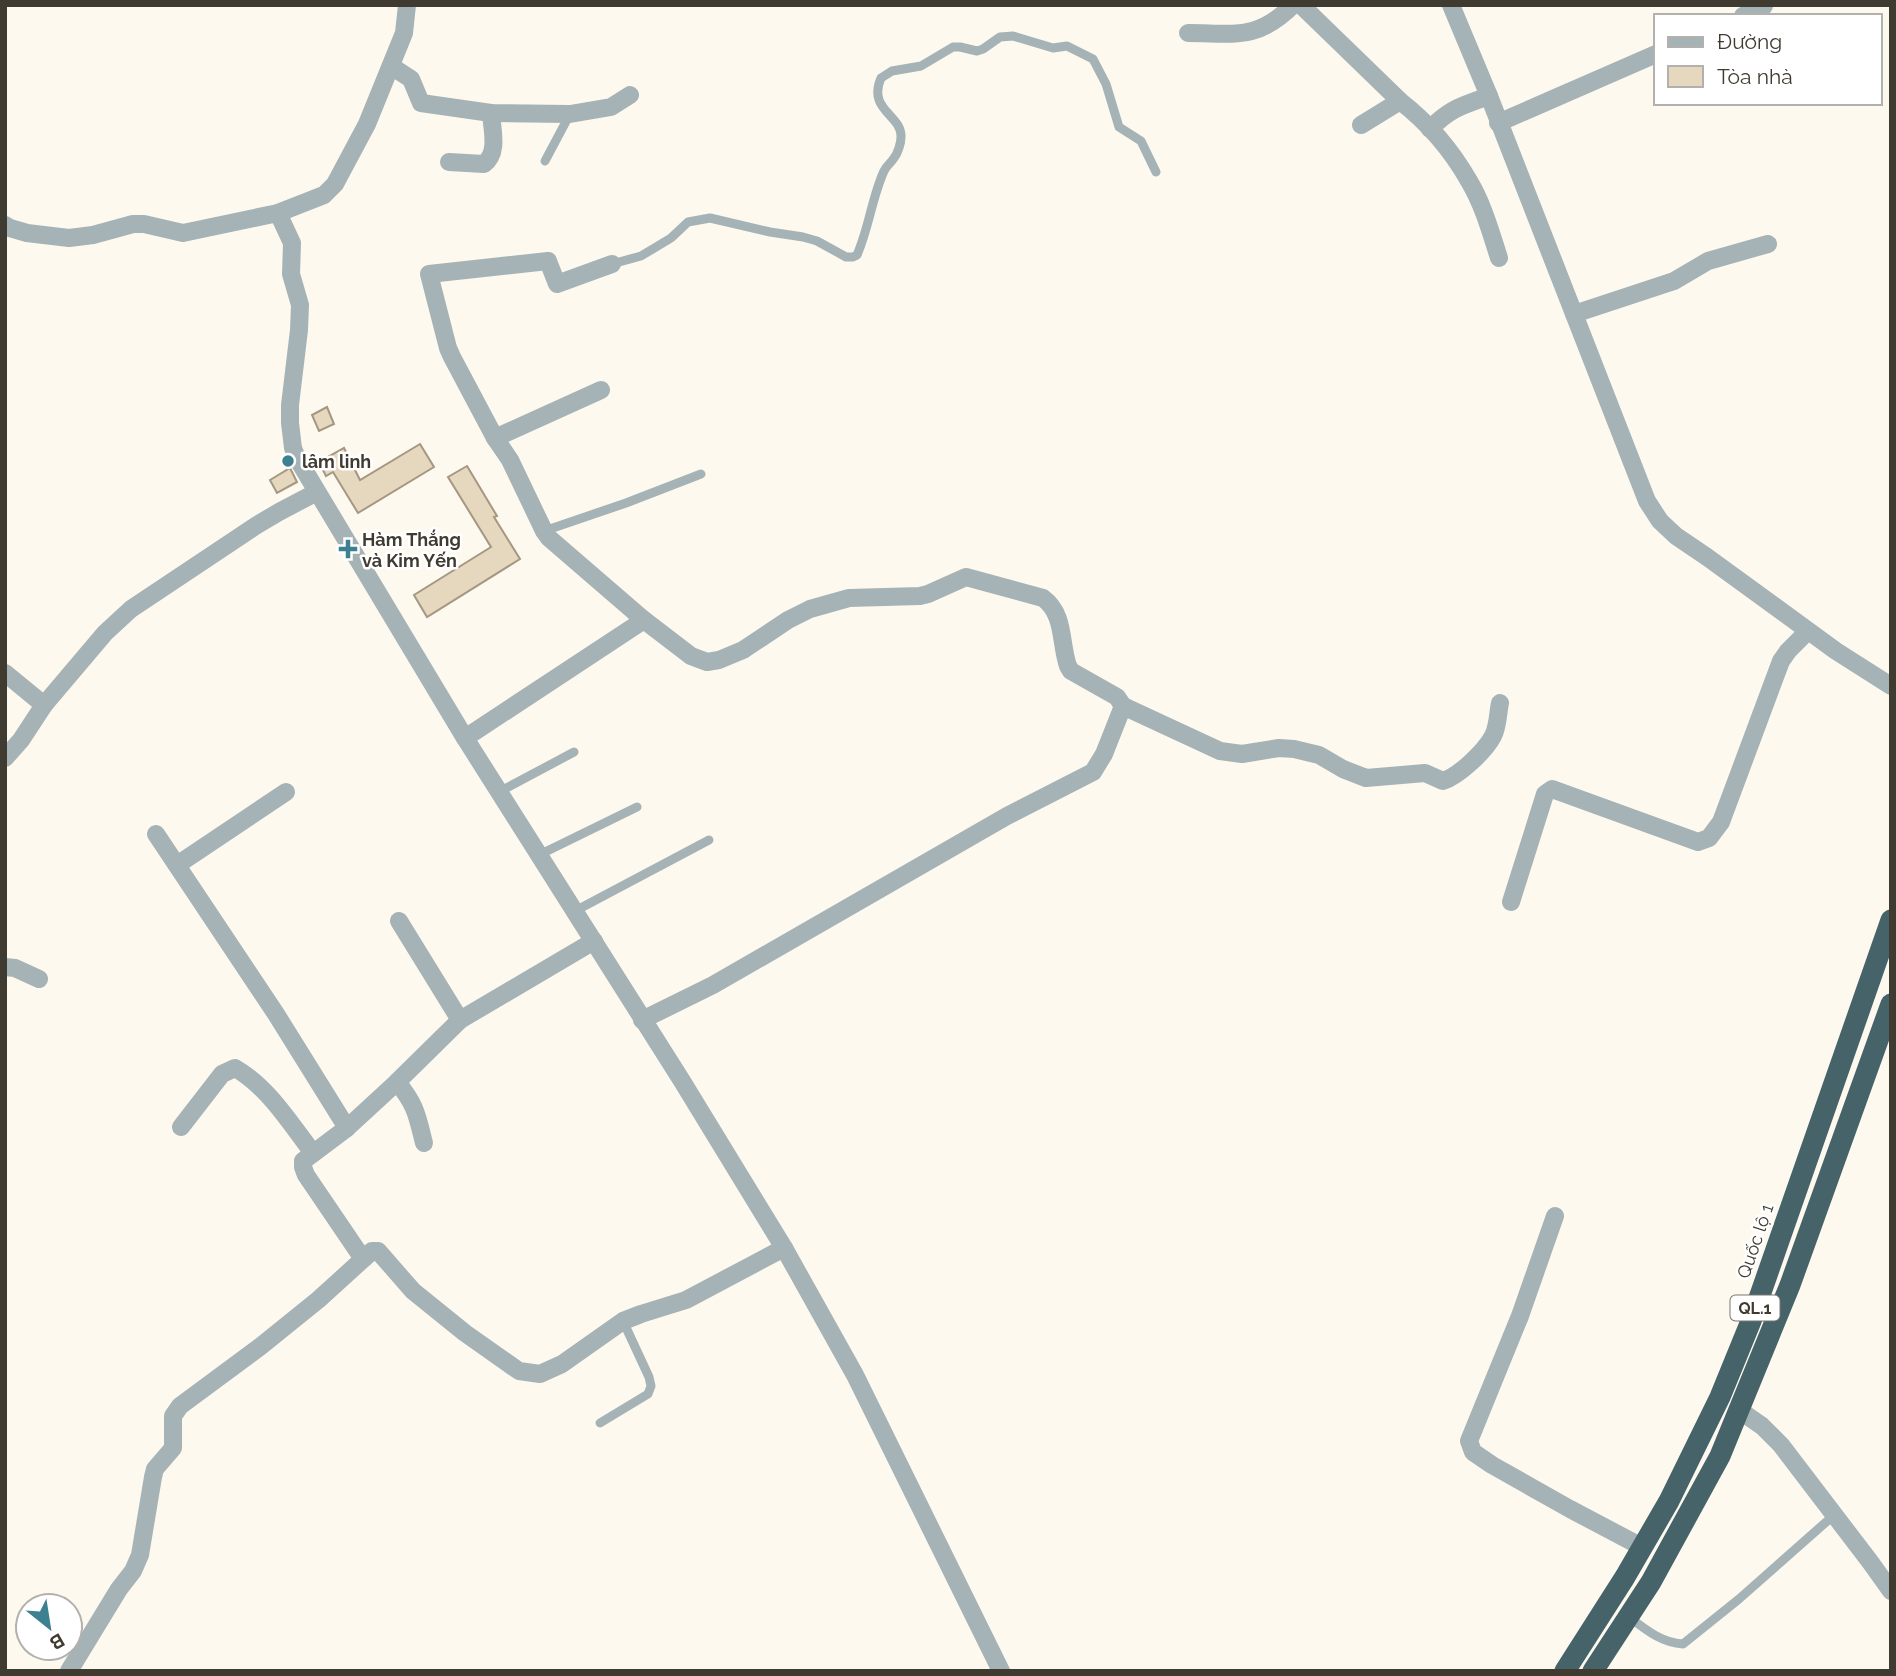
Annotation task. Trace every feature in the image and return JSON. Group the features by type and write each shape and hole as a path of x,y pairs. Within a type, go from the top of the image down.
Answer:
{"highway":[{"name":"Quốc lộ 1","path":"1566,1671 1669,1500 1720,1397 1751,1321 1891,920"},
{"name":"QL.1","path":"1593,1671 1651,1582 1720,1456 1790,1285 1891,1004"}],"street":[{"path":"5,225 27,233 69,238 93,235 132,224 183,233 278,214 317,199 335,184 367,124 404,33 407,5"},
{"path":"1188,33 1247,34 1276,21 1293,5"},
{"path":"1301,5 1430,129 1470,183 1499,258"},
{"path":"1451,5 1489,96 1641,490 1660,521 1676,536 1808,631 1891,686"},
{"path":"1746,14 1764,6"},
{"path":"1498,123 1654,55"},
{"path":"391,66 411,79 421,103 491,113 570,114 611,107 630,95"},
{"path":"1430,129 1443,115 1489,96"},
{"path":"1361,125 1400,102"},
{"path":"449,162 484,164 491,159 494,152 491,113"},
{"path":"278,214 292,243 291,274 300,305 290,405 292,438 297,458 499,792 784,1248 855,1375 1002,1671"},
{"path":"1574,314 1681,278 1708,261 1768,244"},
{"path":"612,264 557,284 548,261 429,274 448,348 495,438 510,460 544,531 644,620 691,656 707,662 719,660 743,650 788,620 810,609 849,598 920,596 966,577 1043,598 1050,603 1058,616 1068,666 1072,671 1117,697 1123,706 1220,751 1242,754 1279,748 1294,749 1319,755 1366,778 1424,773 1443,780 1454,776 1468,765 1495,735 1500,703"},
{"path":"495,438 601,390"},
{"path":"5,758 21,740 44,705 105,633 131,608 268,518 317,492"},
{"path":"466,738 644,620"},
{"path":"1511,902 1545,794 1552,789 1698,842 1709,838 1721,822 1781,661 1808,631"},
{"path":"5,673 44,705"},
{"path":"642,1020 713,985 1007,816 1093,772 1104,754 1123,706"},
{"path":"177,865 286,792"},
{"path":"156,834 276,1014 347,1128"},
{"path":"399,921 460,1020"},
{"path":"363,1259 306,1175 303,1161 347,1128 460,1020 594,941"},
{"path":"5,967 15,968 39,979"},
{"path":"181,1127 222,1073 235,1068 249,1076 266,1092 313,1153"},
{"path":"397,1082 415,1107 424,1143"},
{"path":"1555,1216 1520,1316 1469,1441 1470,1447 1492,1465 1642,1547"},
{"path":"69,1671 133,1571 140,1555 155,1469 173,1448 173,1416 180,1406 270,1339 372,1251 377,1251 413,1291 465,1334 519,1371 540,1374 551,1370 623,1321 686,1300 784,1248"},
{"path":"1739,1410 1771,1434 1891,1591"}],"lane":[{"path":"612,264 641,257 671,238 688,222 710,218 817,241 846,257 857,255 883,172 895,157 901,135 898,126 880,103 878,93 881,78 892,71 921,66 953,47 977,51 1000,37 1013,36 1053,48 1067,46 1093,59 1106,84 1119,127 1140,141 1156,172"},
{"path":"545,161 570,114"},
{"path":"544,531 701,474"},
{"path":"499,792 574,752"},
{"path":"539,855 637,807"},
{"path":"575,911 709,840"},
{"path":"600,1423 648,1394 651,1386 623,1321"},
{"path":"1628,1617 1670,1643 1684,1644 1834,1515"}],"building":[{"path":"327,407 334,424 319,431 312,415"},
{"path":"420,444 434,467 358,513 333,472 326,476 319,462 344,448 360,480"},
{"path":"467,466 520,559 427,617 414,595 491,547 448,477"},
{"path":"290,468 297,482 277,493 270,480"}],"place":[{"name":"lâm linh","path":"288,461"},
{"name":"Hàm Thắng và Kim Yến","path":"348,549"}]}
